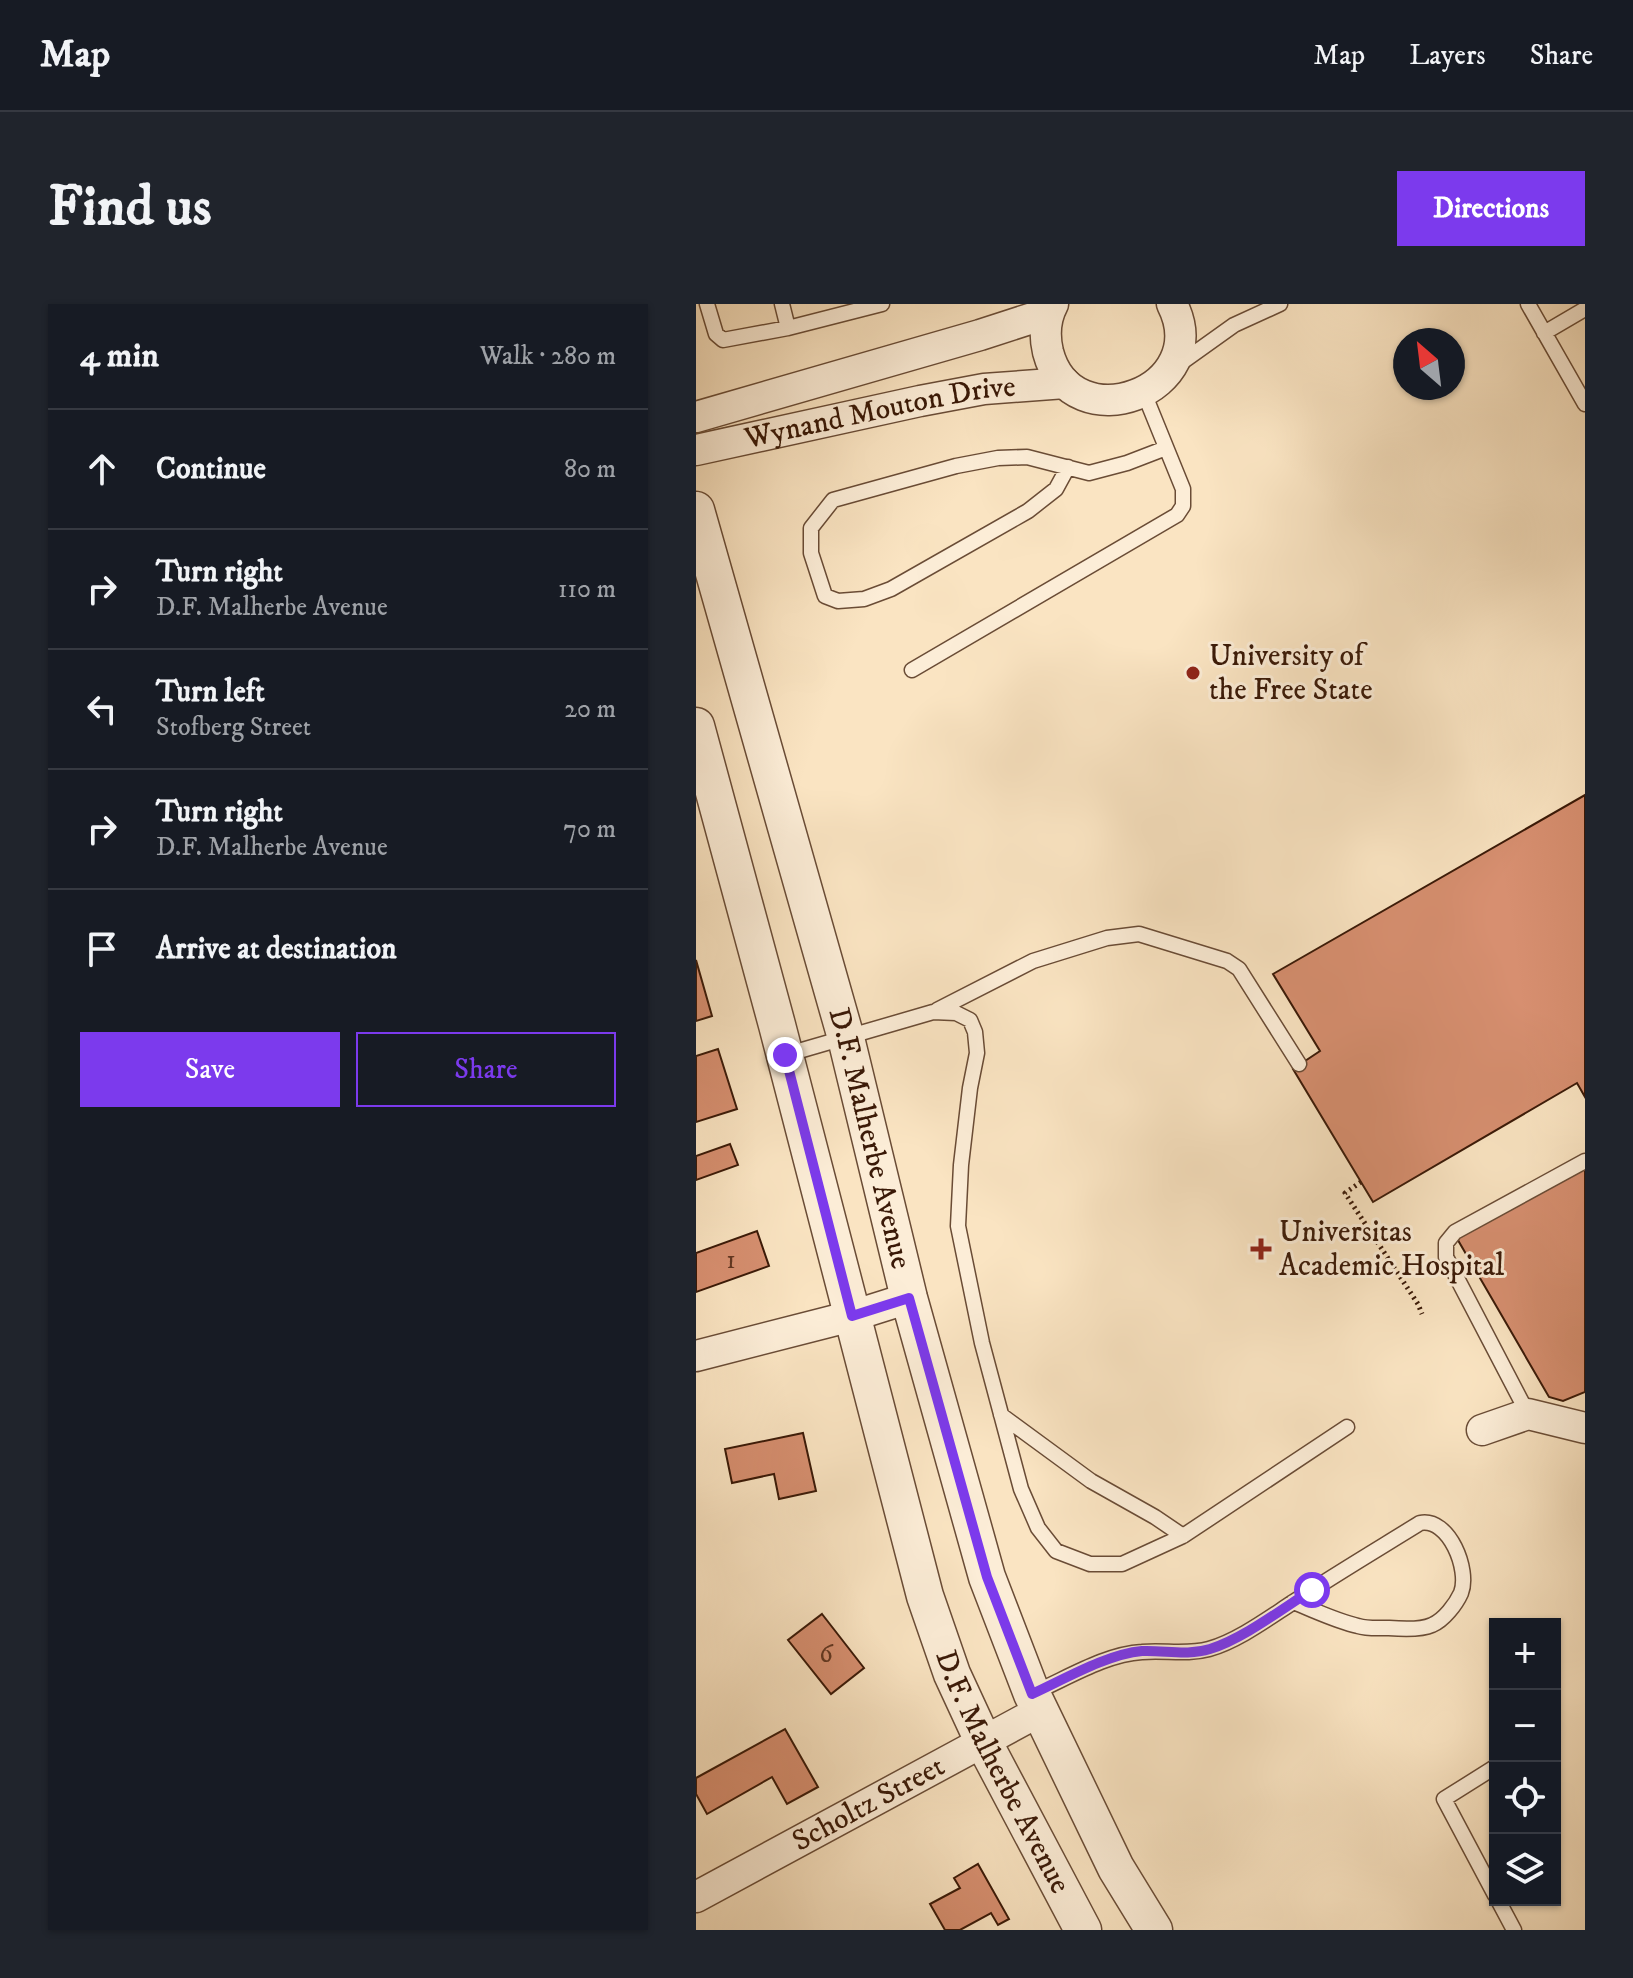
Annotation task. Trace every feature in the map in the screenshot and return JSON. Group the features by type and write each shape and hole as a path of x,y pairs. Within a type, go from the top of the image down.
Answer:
{"street":[{"path":"980,335 1009,304"},
{"path":"1050,309 1044,338 1051,362 1065,383 1089,398 1117,401 1155,384 1177,354 1180,330 1172,304"},
{"name":"Wynand Mouton Drive","path":"696,417 980,335 1050,309"},
{"name":"Wynand Mouton Drive","path":"696,450 945,396 984,389 1065,383"},
{"name":"D.F. Malherbe Avenue","path":"696,510 846,1038 909,1298 987,1577 1036,1702 1116,1868 1154,1930"},
{"name":"D.F. Malherbe Avenue","path":"696,726 925,1596 952,1674 983,1741 1083,1930"},
{"path":"696,1356 909,1298"},
{"path":"1482,1430 1528,1414 1585,1428"},
{"name":"Scholtz Street","path":"696,1897 983,1741 1036,1702"}],"lane":[{"path":"707,304 716,334 723,340 788,328 853,307 882,304"},
{"path":"782,304 788,328"},
{"path":"912,670 1177,515 1183,506 1183,489 1166,448 1155,384 1234,325 1280,304"},
{"path":"1528,304 1585,404"},
{"path":"1544,333 1585,309"},
{"path":"1068,467 1056,489 1028,511 891,589 864,599 838,601 825,596 811,553 811,528 833,500 956,466 998,458 1027,457 1068,467 1089,473 1166,448"},
{"path":"785,1055 933,1012 1033,961 1107,938 1139,934 1227,961 1239,969 1299,1064"},
{"path":"933,1012 956,1013 970,1020 975,1032 977,1053 961,1165 958,1226 982,1343 1021,1489 1038,1528 1056,1551 1090,1564 1122,1564 1183,1536 1347,1427"},
{"path":"1528,1414 1446,1257 1446,1243 1455,1232 1585,1161"},
{"path":"1001,1415 1091,1481 1183,1536"},
{"path":"1036,1702 1104,1662 1140,1651 1180,1653 1210,1649 1260,1623 1293,1602 1420,1523 1429,1521 1437,1524 1453,1543 1460,1563 1462,1591 1447,1613 1432,1625 1401,1629 1359,1627 1293,1602"},
{"path":"1489,1771 1444,1799 1489,1884"},
{"path":"1501,1906 1514,1930"}],"path":[{"path":"1361,1182 1345,1193 1387,1254 1422,1314"}],"building":[{"path":"1585,795 1585,1097 1577,1083 1373,1202 1293,1069 1320,1051 1273,974"},
{"path":"696,960 712,1016 696,1021"},
{"path":"718,1049 737,1109 696,1122 696,1056"},
{"path":"730,1144 738,1165 696,1180 696,1156"},
{"path":"1585,1160 1585,1392 1563,1401 1549,1397 1455,1235"},
{"path":"757,1231 769,1266 696,1292 696,1253"},
{"path":"803,1433 816,1491 779,1499 774,1474 732,1483 725,1449"},
{"path":"822,1614 864,1668 831,1694 788,1640"},
{"path":"785,1729 818,1787 787,1804 772,1777 707,1814 696,1794 696,1778"},
{"path":"978,1864 1009,1919 998,1925 991,1913 960,1930 945,1930 930,1904 960,1888 954,1878"}],"place":[{"name":"University of the Free State","path":"1193,673"},
{"name":"Universitas Academic Hospital","path":"1261,1249"}],"route":[{"path":"785,1055 852,1316 909,1298 987,1577 1032,1694 1104,1662 1140,1651 1180,1653 1210,1649 1260,1623 1312,1590"}]}
